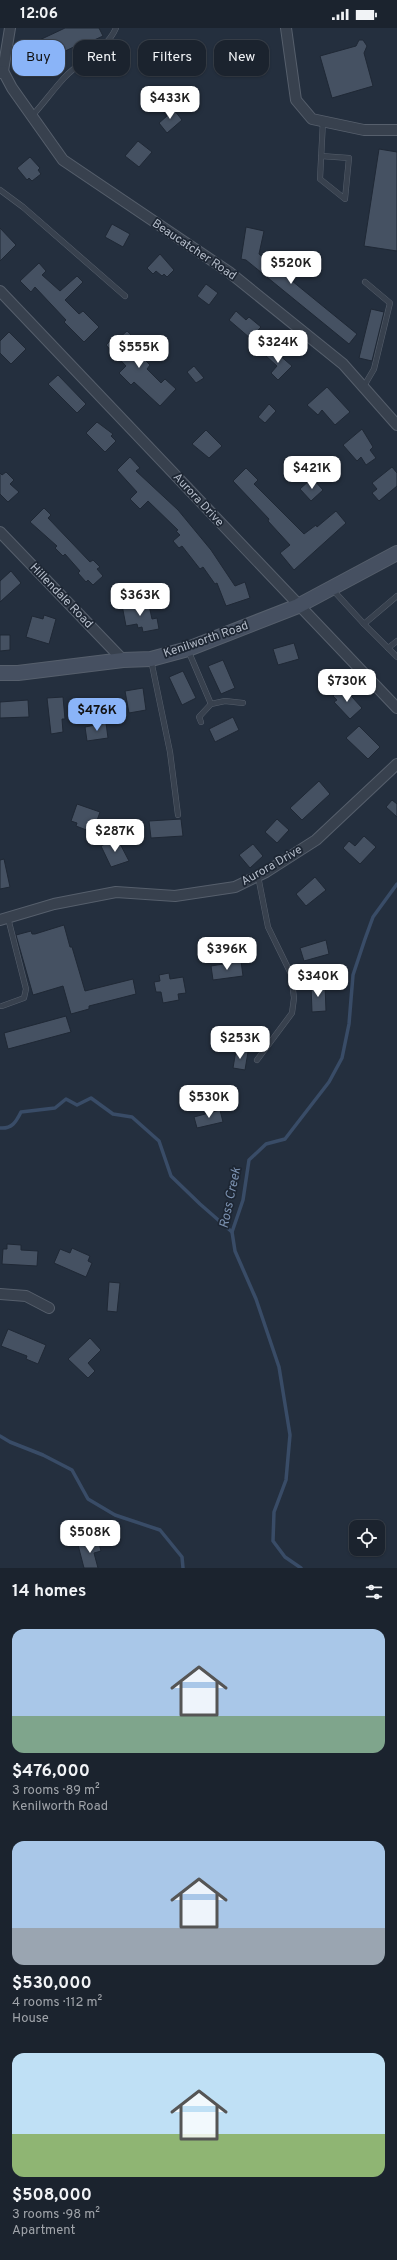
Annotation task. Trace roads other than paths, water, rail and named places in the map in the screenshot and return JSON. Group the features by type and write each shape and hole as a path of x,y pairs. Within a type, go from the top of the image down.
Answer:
{"street":[{"path":"2,72 10,28"},
{"path":"286,28 296,100 312,119 364,130 397,130"},
{"name":"Beaucatcher Road","path":"2,72 63,160 229,272 343,364 397,425"},
{"name":"Aurora Drive","path":"0,291 298,606 397,708"},
{"name":"Hillendale Road","path":"0,532 123,660"},
{"name":"Kenilworth Road","path":"0,673 32,672 123,660 151,659 188,649 298,606 397,553"},
{"name":"Aurora Drive","path":"4,919 54,904 116,892 175,896 235,887 258,876 316,840 397,764"},
{"path":"0,1294 26,1296 49,1308"}],"lane":[{"path":"32,116 64,78 86,59 100,50 113,35 116,28"},
{"path":"321,156 348,158 345,199 320,179 321,156 323,121"},
{"path":"0,190 23,206 125,296"},
{"path":"364,386 374,369 390,303 365,282"},
{"path":"331,589 397,657"},
{"path":"364,624 397,596"},
{"path":"388,648 397,640"},
{"path":"188,649 211,704"},
{"path":"151,659 170,752 178,815"},
{"path":"201,722 199,717 211,704 225,701 243,702"},
{"path":"257,1060 292,1013 294,998 291,974 268,927 258,876"},
{"path":"2,1006 24,998 26,989 4,919"}],"waterway":[{"name":"Ross Creek","path":"301,1568 285,1557 273,1541 274,1512 286,1480 290,1435 279,1367 256,1299 235,1251 232,1232 243,1200 249,1160 266,1144 285,1139 329,1082 342,1058 349,1024 353,975 373,917 397,884"},
{"path":"0,1128 11,1126 21,1112 55,1108 66,1099 77,1105 91,1098 113,1114 132,1117 159,1141 171,1176 232,1232"},
{"path":"0,1436 72,1470 88,1499 115,1515 160,1530 182,1557 183,1568"}]}
